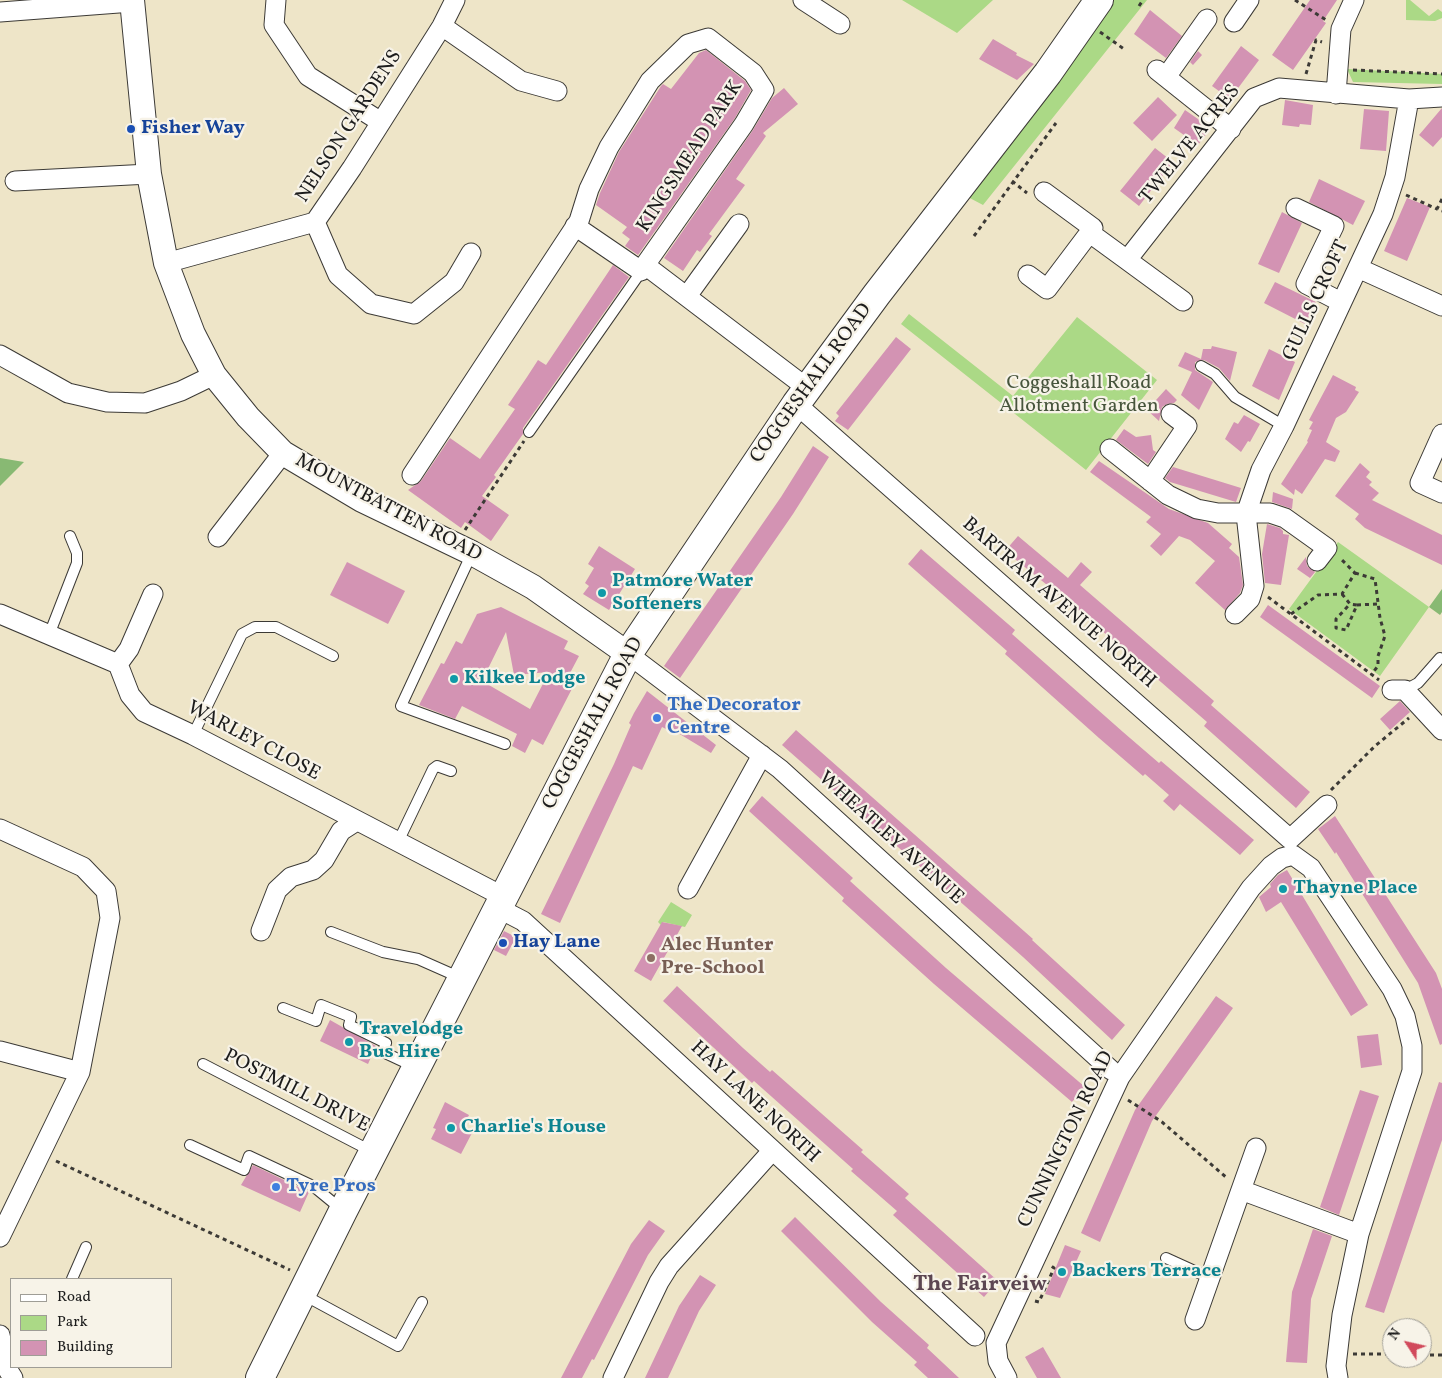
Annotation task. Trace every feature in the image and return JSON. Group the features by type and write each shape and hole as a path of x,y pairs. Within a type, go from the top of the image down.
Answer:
{"main road":[{"name":"COGGESHALL ROAD","path":"260,1378 343,1211 628,654 801,396 1053,65 1092,10"}],"street":[{"path":"276,0 274,25 308,76 381,122"},
{"name":"NELSON GARDENS","path":"166,263 315,222 442,26 455,0"},
{"path":"803,0 840,24"},
{"path":"1234,22 1249,0"},
{"path":"1336,94 1340,38 1354,0"},
{"path":"0,12 132,1"},
{"name":"MOUNTBATTEN ROAD","path":"132,1 149,174 166,263 193,334 214,374 248,417 283,453 362,500 464,549 533,587 628,654"},
{"path":"1207,20 1162,74 1231,129"},
{"path":"442,26 521,82 557,91"},
{"name":"KINGSMEAD PARK","path":"412,475 575,226 589,189 609,147 650,81 688,44 708,38 753,73 764,90 744,124 643,268 687,296 801,396"},
{"name":"TWELVE ACRES","path":"1126,260 1254,98 1279,88 1409,99 1442,97"},
{"name":"GULLS CROFT","path":"1254,586 1246,514 1261,470 1284,426 1382,214 1395,177 1409,99"},
{"path":"15,181 149,174"},
{"path":"1028,275 1047,289 1094,228 1044,192"},
{"path":"1296,208 1334,226 1306,284 1342,302"},
{"path":"315,222 338,276 371,304 414,314 454,282 471,253"},
{"path":"687,296 739,224"},
{"path":"575,226 643,268"},
{"path":"1090,233 1183,301"},
{"path":"1358,268 1442,306"},
{"path":"0,355 68,393 106,402 144,403 181,391 214,374"},
{"name":"BARTRAM AVENUE NORTH","path":"801,396 1291,847 1311,868 1392,989 1405,1016 1412,1046 1412,1072 1359,1234 1342,1315 1336,1366 1338,1378"},
{"path":"1150,480 1187,426 1171,414"},
{"path":"1440,492 1420,483 1442,434"},
{"path":"1110,449 1168,495 1197,510 1246,514 1270,513 1293,523 1327,548 1317,561"},
{"path":"218,537 283,453"},
{"path":"1235,614 1250,599 1254,586"},
{"path":"0,614 118,664 129,650 153,594"},
{"name":"WHEATLEY AVENUE","path":"628,654 780,769 1110,1070"},
{"name":"WARLEY CLOSE","path":"118,664 135,704 144,712 193,735 356,822 398,842 501,903"},
{"path":"1399,690 1421,708 1442,730"},
{"path":"688,889 762,756"},
{"name":"CUNNINGTON ROAD","path":"1005,1377 998,1361 996,1343 1113,1090 1137,1051 1251,888 1270,866 1282,858 1328,798"},
{"path":"261,931 277,890 282,884 291,877 313,870 324,860 341,831 356,822"},
{"path":"0,829 83,867 106,891 110,918 80,1072 0,1237"},
{"name":"HAY LANE NORTH","path":"501,903 523,921 975,1336"},
{"path":"0,1051 80,1072"},
{"path":"1195,1320 1256,1148"},
{"path":"613,1378 669,1266 772,1151"},
{"path":"1241,1190 1359,1234"},
{"path":"4,1340 8,1370 13,1378"}],"lane":[{"path":"529,432 643,268"},
{"path":"1201,366 1215,374 1235,397 1284,426"},
{"path":"49,635 77,563 77,553 70,536"},
{"path":"464,549 401,706 505,744"},
{"path":"193,735 242,634 255,627 276,627 333,656"},
{"path":"1399,690 1418,682 1440,658"},
{"path":"398,842 433,769 437,766 451,772"},
{"path":"331,932 382,952 418,959 462,978"},
{"path":"283,1008 316,1021 321,1005 351,1017 349,1025 386,1043 383,1052 416,1068"},
{"name":"POSTMILL DRIVE","path":"203,1064 373,1152"},
{"path":"190,1145 244,1170 249,1156 313,1186 343,1211"},
{"path":"72,1278 86,1247"},
{"path":"1166,1258 1210,1278"},
{"path":"305,1286 398,1346 422,1302"}],"path":[{"path":"1139,6 1143,0"},
{"path":"1295,0 1340,38"},
{"path":"1092,10 1124,50"},
{"path":"1301,90 1316,40 1340,38"},
{"path":"1338,69 1442,74"},
{"path":"974,236 1056,123"},
{"path":"1391,189 1442,211"},
{"path":"1437,209 1442,199"},
{"path":"464,549 529,432"},
{"path":"1341,559 1356,573 1375,579 1378,604 1386,636 1378,656 1378,666 1372,675"},
{"path":"1342,594 1356,573"},
{"path":"1254,586 1372,675 1399,690"},
{"path":"1291,614 1318,594 1342,594"},
{"path":"1342,594 1350,604 1357,606 1378,604"},
{"path":"1350,604 1336,619 1336,628 1346,630 1357,606"},
{"path":"1328,798 1375,746 1421,708"},
{"path":"1113,1090 1162,1122 1241,1190"},
{"path":"40,1154 305,1286"},
{"path":"1338,1354 1382,1354"}],"green space":[{"path":"902,0 993,0 957,33"},
{"path":"1107,0 1147,0 983,205 964,195"},
{"path":"1406,0 1410,0 1429,16 1438,9 1442,12 1442,18 1435,21 1406,20"},
{"path":"1347,69 1442,74 1442,84 1353,82"},
{"name":"Coggeshall Road Allotment Garden","path":"909,314 1013,396 1077,317 1157,380 1086,470 901,324"},
{"path":"0,458 24,462 0,486"},
{"path":"1338,542 1429,607 1380,676 1289,609"},
{"path":"1442,589 1442,612 1440,615 1429,607"},
{"path":"671,902 692,915 685,927 663,922 661,925 658,922"}],"building":[{"path":"1310,0 1337,0 1323,21 1326,23 1293,70 1272,55"},
{"path":"1150,10 1182,36 1166,58 1134,34"},
{"path":"993,39 1017,53 1016,55 1034,64 1017,80 979,59"},
{"path":"1241,46 1259,60 1230,99 1212,86"},
{"path":"706,50 745,81 751,90 735,118 638,255 625,246 630,239 622,233 627,227 596,205 619,152 661,86 663,84 671,89 699,53"},
{"path":"1198,51 1202,55 1193,65 1190,62"},
{"path":"784,88 798,104 763,133 766,136 736,179 745,185 709,234 712,236 700,252 697,250 683,271 664,258 753,130 772,98"},
{"path":"1158,97 1177,115 1152,141 1133,123"},
{"path":"1285,100 1313,105 1311,125 1300,124 1299,127 1282,125"},
{"path":"1442,108 1442,137 1433,147 1419,135"},
{"path":"1364,109 1389,111 1386,151 1360,149"},
{"path":"1185,110 1211,128 1198,145 1174,128"},
{"path":"1155,148 1173,162 1139,206 1120,191"},
{"path":"1319,179 1365,201 1353,225 1309,202"},
{"path":"1407,198 1430,207 1407,261 1384,251"},
{"path":"1282,212 1302,223 1279,273 1258,264"},
{"path":"613,265 629,277 523,428 523,434 494,475 496,477 482,496 509,515 491,541 465,522 461,528 408,490 421,481 450,438 480,459 515,409 508,405 538,360 546,365"},
{"path":"1275,282 1316,302 1305,324 1264,303"},
{"path":"896,337 911,349 848,430 835,421 839,416 836,413"},
{"path":"1212,346 1237,352 1230,381 1219,368 1204,360 1195,362 1195,370 1213,382 1199,410 1181,395 1192,372 1178,366 1185,352 1201,359 1203,349 1211,349"},
{"path":"1269,349 1295,362 1279,400 1252,386"},
{"path":"1333,375 1356,387 1355,390 1359,392 1346,412 1336,418 1326,442 1340,451 1335,462 1325,459 1302,494 1295,489 1294,495 1281,484 1308,442 1312,430 1309,429 1313,422 1309,420"},
{"path":"1166,389 1177,400 1162,407 1159,421 1147,410"},
{"path":"1244,415 1260,424 1250,442 1248,441 1241,452 1225,439 1234,422 1238,424"},
{"path":"1124,429 1136,437 1151,435 1153,450 1156,452 1148,464 1116,440"},
{"path":"813,446 829,457 793,514 680,678 664,666 781,497"},
{"path":"1099,461 1169,509 1208,523 1232,544 1229,548 1239,557 1243,585 1240,593 1225,610 1195,583 1215,561 1190,540 1179,536 1161,556 1150,546 1161,534 1146,522 1151,517 1090,472"},
{"path":"1360,463 1370,472 1366,477 1372,482 1369,485 1379,493 1372,500 1442,535 1442,565 1365,528 1355,519 1359,514 1335,496"},
{"path":"1173,467 1241,488 1236,502 1170,482 1165,478"},
{"path":"1273,492 1293,499 1292,509 1272,502"},
{"path":"1267,524 1280,528 1283,534 1289,535 1281,585 1265,583 1262,554"},
{"path":"1018,536 1068,578 1081,562 1092,572 1080,585 1214,701 1211,705 1310,792 1296,808 1204,726 1207,722 1078,610 1005,551"},
{"path":"599,546 635,569 609,610 583,594 589,586 585,583 594,568 588,564"},
{"path":"921,549 1015,630 1012,634 1123,732 1159,763 1161,761 1254,840 1240,855 1180,804 1174,811 1163,801 1169,795 1145,774 1143,776 1099,738 1005,654 1007,651 908,564"},
{"path":"1306,557 1307,566 1315,572 1310,578 1297,569"},
{"path":"347,562 405,591 388,624 330,595"},
{"path":"1268,605 1380,686 1372,698 1260,617"},
{"name":"Kilkee Lodge","path":"501,607 568,641 564,649 579,656 570,673 578,677 543,745 532,739 525,753 512,746 517,734 462,706 455,719 419,705 441,663 444,664 456,641 462,644 477,614","holes":["506,632 514,675 549,672 530,709 482,681"]},
{"path":"647,691 716,745 711,753 668,727 666,729 662,727 642,770 633,766 560,923 541,914 614,764 631,725 629,723"},
{"path":"1400,701 1410,712 1390,730 1380,719"},
{"path":"796,730 1033,939 1125,1025 1112,1040 1023,957 782,745"},
{"path":"762,796 853,878 850,881 946,968 1085,1087 1072,1102 934,984 842,901 844,898 749,811"},
{"path":"1335,816 1436,973 1442,989 1442,1044 1440,1045 1418,983 1336,852 1335,854 1318,829"},
{"path":"1287,870 1368,1005 1351,1016 1281,902 1266,912 1259,897 1271,887 1270,884 1278,875"},
{"path":"662,922 682,926 651,981 634,971"},
{"path":"504,931 516,937 506,956 494,950"},
{"path":"677,986 770,1072 772,1070 863,1150 861,1152 909,1194 905,1198 998,1281 984,1297 893,1215 897,1211 851,1171 853,1169 754,1081 752,1083 663,1001"},
{"path":"1216,996 1233,1008 1152,1121 1100,1242 1081,1233 1135,1110"},
{"name":"Travelodge Bus Hire","path":"330,1020 376,1046 368,1064 320,1041"},
{"path":"1378,1034 1382,1065 1361,1068 1357,1036"},
{"path":"1439,1082 1442,1083 1442,1140 1384,1313 1365,1307"},
{"path":"1360,1090 1379,1096 1339,1215 1320,1207"},
{"name":"Charlie's House","path":"445,1102 469,1115 464,1126 473,1131 461,1154 431,1139 436,1129 433,1128"},
{"name":"Tyre Pros","path":"253,1165 309,1192 300,1212 241,1185"},
{"path":"795,1217 881,1302 929,1345 927,1348 959,1378 928,1378 914,1365 917,1362 872,1322 781,1231"},
{"path":"649,1220 665,1231 648,1255 594,1360 592,1359 582,1378 561,1378 631,1244"},
{"path":"1313,1229 1332,1236 1311,1299 1307,1363 1286,1362 1292,1292"},
{"name":"Backers Terrace","path":"1065,1245 1081,1251 1060,1298 1045,1294"},
{"path":"700,1275 716,1285 699,1311 668,1378 645,1378 679,1306"},
{"path":"1043,1347 1061,1378 1037,1378 1025,1357"}],"place":[{"name":"Fisher Way","path":"131,129"},
{"name":"Patmore Water Softeners","path":"602,593"},
{"name":"Kilkee Lodge","path":"454,679"},
{"name":"The Decorator Centre","path":"657,718"},
{"name":"Thayne Place","path":"1283,889"},
{"name":"Hay Lane","path":"503,943"},
{"name":"Alec Hunter Pre-School","path":"651,958"},
{"name":"Travelodge Bus Hire","path":"349,1042"},
{"name":"Charlie's House","path":"451,1128"},
{"name":"Tyre Pros","path":"276,1187"},
{"name":"Backers Terrace","path":"1062,1272"}],"district":[{"name":"The Fairveiw","path":"980,1286"}]}
